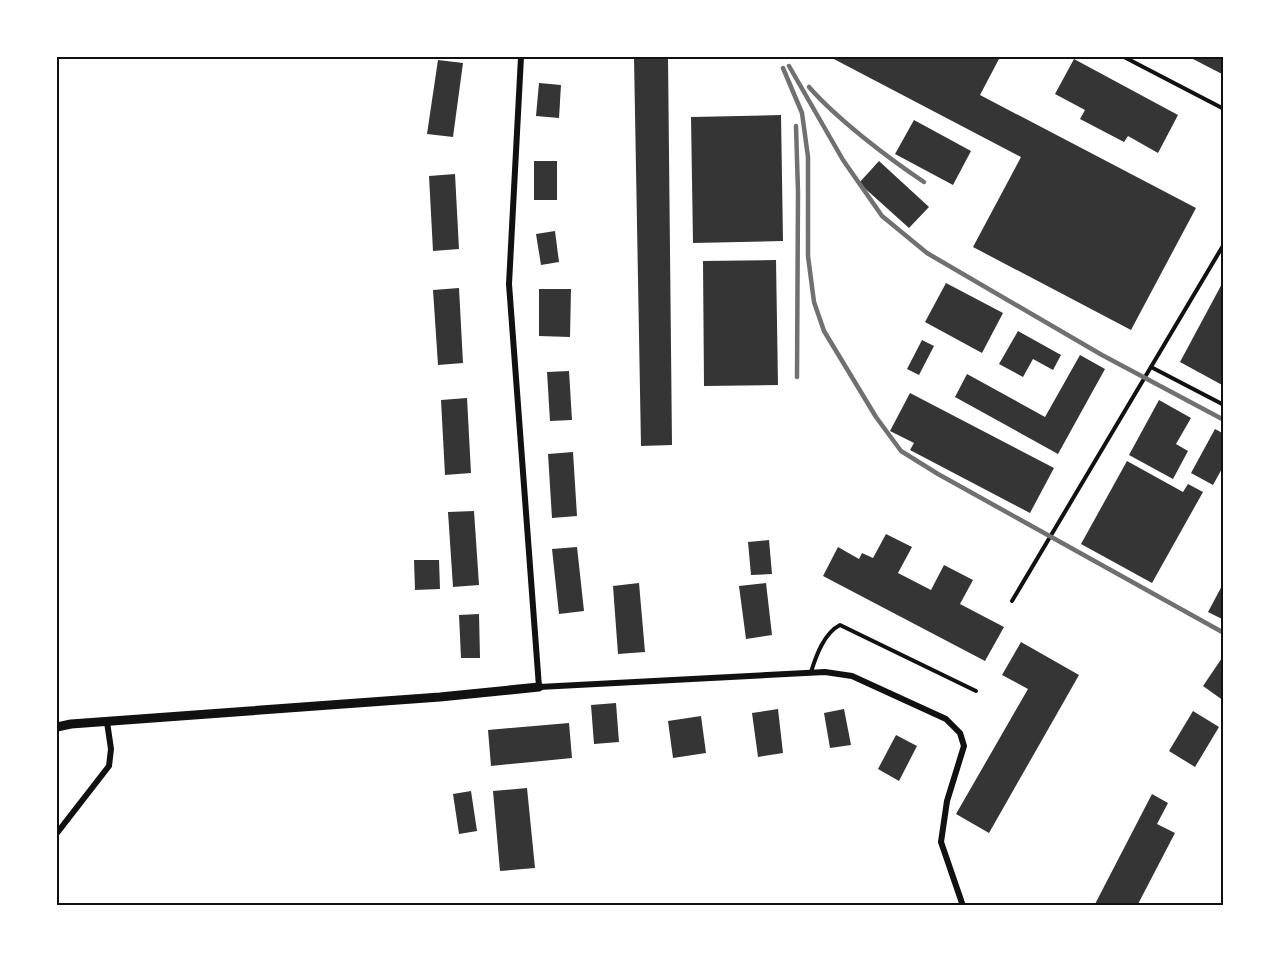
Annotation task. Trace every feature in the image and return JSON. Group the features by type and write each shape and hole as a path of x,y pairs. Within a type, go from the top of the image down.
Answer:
{"street":[{"path":"520,57 509,284 539,687"},
{"path":"57,727 71,724 440,697 539,687 825,672 852,676 946,719 960,733 964,746 947,801 941,842 963,906"},
{"path":"57,833 109,766 111,750 107,722"}],"lane":[{"path":"1124,57 1224,109"},
{"path":"1012,601 1224,244"},
{"path":"1151,367 1224,405"},
{"path":"810,673 831,629 840,625 976,691"}],"building":[{"path":"634,57 668,57 672,445 641,446"},
{"path":"830,57 1000,57 980,95 1196,208 1131,330 973,247 1021,157"},
{"path":"1189,57 1224,57 1224,75"},
{"path":"1074,59 1178,115 1158,153 1128,136 1124,142 1080,119 1085,110 1055,94"},
{"path":"438,60 463,63 453,137 427,134"},
{"path":"539,83 561,85 559,118 536,116"},
{"path":"781,115 783,241 693,243 691,117"},
{"path":"914,120 971,151 953,185 895,154"},
{"path":"534,161 557,161 557,200 534,200"},
{"path":"879,161 929,207 909,228 859,183"},
{"path":"455,174 459,249 433,251 429,176"},
{"path":"555,231 559,262 541,265 536,234"},
{"path":"776,260 778,385 704,386 703,261"},
{"path":"1224,280 1224,386 1180,362"},
{"path":"946,283 1003,313 982,353 925,322"},
{"path":"459,288 463,363 438,365 433,290"},
{"path":"539,289 571,289 570,337 539,336"},
{"path":"1018,331 1061,355 1053,370 1033,359 1023,377 999,364"},
{"path":"922,340 934,346 919,375 907,369"},
{"path":"1080,355 1105,369 1058,454 955,397 967,374 1045,417"},
{"path":"569,371 572,420 550,421 547,372"},
{"path":"910,393 1054,468 1030,513 910,450 914,443 890,431"},
{"path":"467,398 471,473 445,475 441,400"},
{"path":"1159,400 1191,418 1176,444 1188,451 1173,479 1129,455"},
{"path":"1215,429 1224,434 1224,465 1213,485 1191,473"},
{"path":"573,452 577,516 552,518 548,454"},
{"path":"1127,461 1183,492 1188,484 1203,492 1152,583 1081,544"},
{"path":"474,511 479,585 453,587 448,512"},
{"path":"886,534 912,547 898,573 931,590 944,565 973,580 960,604 1004,627 985,661 823,576 838,547 859,559 862,553 873,558"},
{"path":"769,540 772,574 751,575 748,542"},
{"path":"577,547 584,611 559,614 552,549"},
{"path":"414,560 439,560 440,589 415,590"},
{"path":"1224,582 1224,620 1208,612"},
{"path":"639,583 645,652 618,654 613,586"},
{"path":"766,583 772,635 746,639 739,586"},
{"path":"479,614 480,658 461,658 459,615"},
{"path":"1021,642 1079,675 989,833 956,814 1028,689 1002,675"},
{"path":"1224,655 1224,701 1203,686"},
{"path":"616,703 619,742 594,744 591,705"},
{"path":"778,709 783,753 758,757 752,713"},
{"path":"844,709 851,745 830,748 824,713"},
{"path":"1193,711 1219,727 1195,767 1169,751"},
{"path":"701,716 706,753 673,758 668,721"},
{"path":"569,723 572,758 491,766 488,730"},
{"path":"896,735 917,746 899,781 878,769"},
{"path":"527,788 535,868 500,871 493,791"},
{"path":"471,791 477,831 459,834 453,794"},
{"path":"1152,794 1168,803 1157,824 1175,833 1137,906 1094,906"}],"railway":[{"path":"789,66 843,160 882,216 927,253 1102,355 1224,420"},
{"path":"783,68 802,113 808,157 808,256 814,302 824,331 876,417 901,451 938,474 1224,633"},
{"path":"809,87 864,138 924,182"},
{"path":"796,126 797,377"}]}
